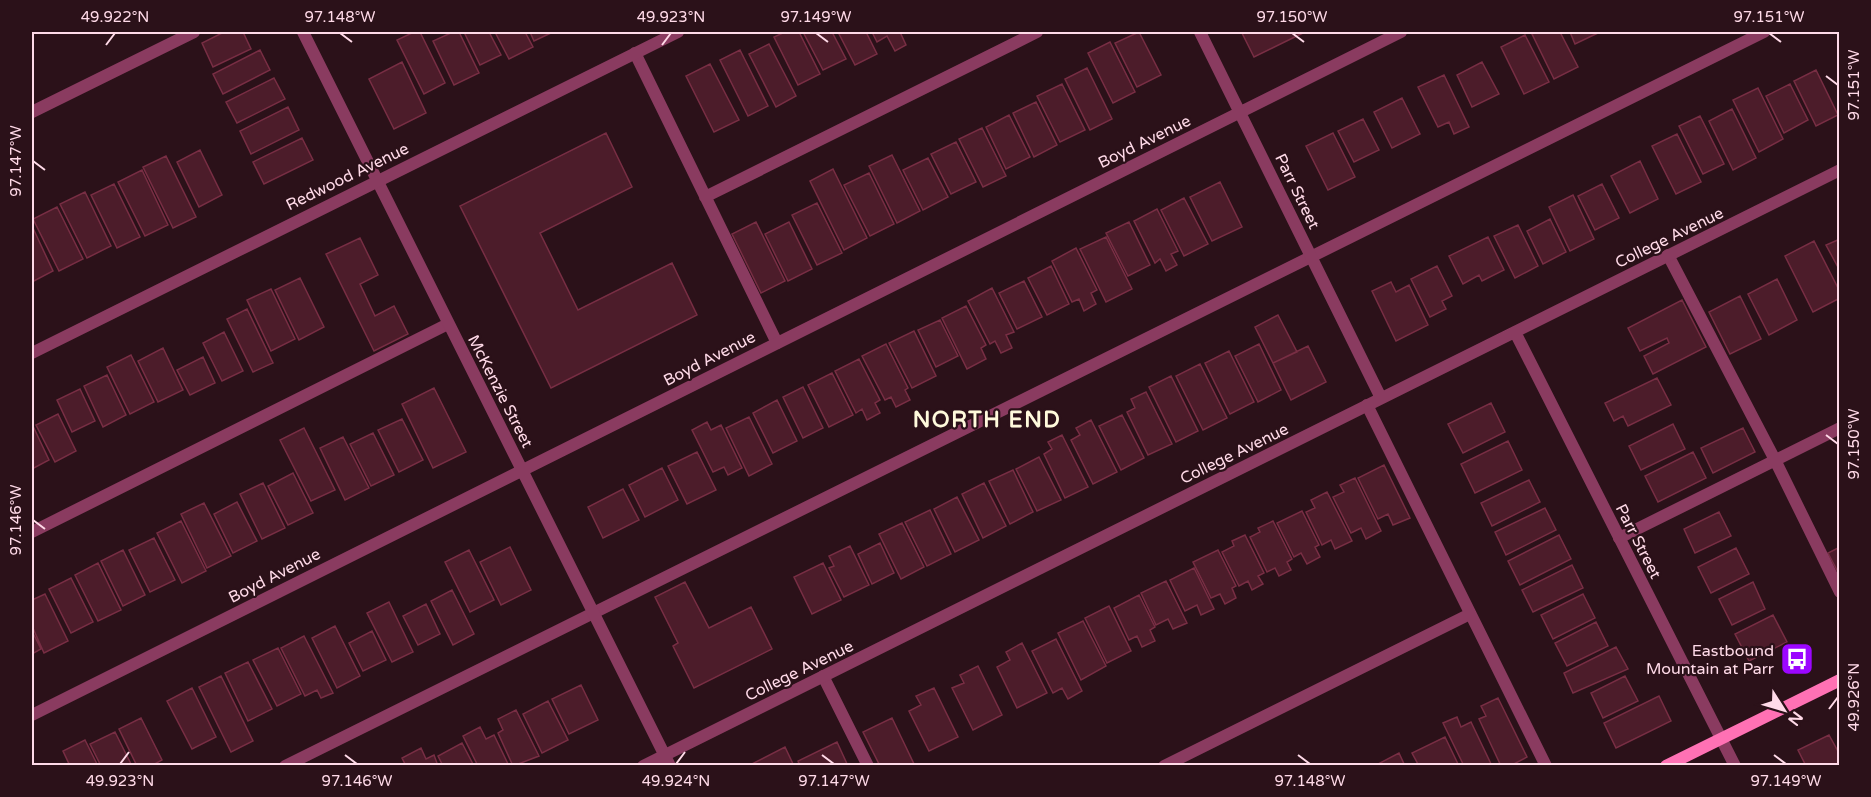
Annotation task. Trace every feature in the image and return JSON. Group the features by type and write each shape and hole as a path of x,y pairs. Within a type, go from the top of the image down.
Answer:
{"main road":[{"path":"1666,765 1839,680"}],"street":[{"path":"32,112 194,32"},
{"name":"McKenzie Street","path":"303,32 667,760"},
{"name":"Redwood Avenue","path":"32,352 678,32"},
{"path":"705,197 1037,32"},
{"name":"Parr Street","path":"1200,32 1382,398"},
{"name":"Boyd Avenue","path":"32,715 1401,32"},
{"path":"285,765 1764,32"},
{"path":"634,53 777,343"},
{"name":"College Avenue","path":"643,765 667,760 823,676 1839,170"},
{"path":"1668,255 1775,460 1839,592"},
{"path":"32,532 448,324"},
{"name":"Parr Street","path":"1515,332 1735,765"},
{"path":"1367,405 1546,765"},
{"path":"1619,538 1839,428"},
{"path":"1164,765 1470,614"},
{"path":"823,676 868,765"}],"building":[{"path":"224,32 243,32 251,49 213,67 202,43"},
{"path":"414,32 420,32 445,83 424,94 397,40"},
{"path":"453,32 459,32 479,73 454,85 433,41"},
{"path":"464,32 489,32 501,55 480,65"},
{"path":"495,32 525,32 533,47 509,59"},
{"path":"530,32 553,32 534,41"},
{"path":"785,32 799,32 820,74 798,85 774,37"},
{"path":"803,32 832,32 846,59 823,70"},
{"path":"838,32 866,32 877,54 855,65"},
{"path":"872,32 900,32 906,45 895,51 887,36 877,42"},
{"path":"1139,32 1161,75 1137,87 1115,43"},
{"path":"1305,32 1254,57 1242,33"},
{"path":"1560,32 1578,67 1554,79 1532,34"},
{"path":"1570,32 1600,32 1575,44"},
{"path":"1525,35 1549,82 1524,94 1501,47"},
{"path":"1110,42 1135,92 1113,103 1088,53"},
{"path":"769,44 796,96 776,107 749,54"},
{"path":"260,50 270,70 223,94 213,74"},
{"path":"740,50 768,106 748,116 720,60"},
{"path":"402,62 426,113 394,129 369,79"},
{"path":"1482,62 1499,94 1472,107 1457,75"},
{"path":"710,64 739,120 714,132 686,76"},
{"path":"1087,68 1112,119 1090,130 1065,79"},
{"path":"1816,70 1838,115 1816,126 1794,81"},
{"path":"1444,75 1469,127 1454,134 1449,122 1438,127 1418,87"},
{"path":"274,78 285,99 237,123 226,102"},
{"path":"1062,84 1085,130 1060,142 1037,96"},
{"path":"1790,84 1808,120 1784,133 1766,96"},
{"path":"1758,88 1783,139 1759,152 1733,100"},
{"path":"1402,98 1420,134 1392,148 1374,112"},
{"path":"1036,102 1057,145 1034,157 1013,113"},
{"path":"288,107 299,130 251,154 240,131"},
{"path":"1732,109 1756,158 1733,170 1709,121"},
{"path":"1009,115 1030,157 1006,169 986,127"},
{"path":"1700,116 1724,164 1703,174 1679,126"},
{"path":"1363,119 1379,150 1354,162 1338,131"},
{"path":"982,128 1006,176 983,187 959,139"},
{"path":"606,133 632,187 540,233 578,310 672,263 697,315 551,388 460,206"},
{"path":"1333,133 1355,177 1328,190 1306,146"},
{"path":"1677,134 1701,182 1676,194 1652,146"},
{"path":"302,138 313,160 264,184 253,162"},
{"path":"956,142 976,182 951,194 931,154"},
{"path":"200,150 222,195 199,207 177,162"},
{"path":"892,155 920,211 897,223 869,166"},
{"path":"166,156 196,217 173,228 143,167"},
{"path":"928,158 948,197 923,210 903,170"},
{"path":"1640,161 1658,199 1630,213 1611,176"},
{"path":"833,169 867,238 844,250 810,181"},
{"path":"142,170 168,225 145,236 118,182"},
{"path":"869,173 894,224 870,236 844,185"},
{"path":"1220,182 1242,227 1212,241 1190,197"},
{"path":"114,184 140,237 117,248 91,195"},
{"path":"1602,184 1619,218 1595,230 1578,196"},
{"path":"85,192 111,246 87,258 60,204"},
{"path":"1573,195 1594,239 1570,251 1549,207"},
{"path":"1184,198 1208,244 1184,256 1161,210"},
{"path":"817,203 842,253 817,265 792,215"},
{"path":"57,207 83,259 59,271 33,219"},
{"path":"1157,209 1178,251 1171,254 1177,265 1166,271 1160,259 1155,263 1134,221"},
{"path":"1550,219 1566,252 1543,264 1527,231"},
{"path":"756,222 785,281 761,293 732,234"},
{"path":"789,222 812,269 788,281 765,234"},
{"path":"1129,222 1150,265 1128,276 1106,233"},
{"path":"1518,225 1538,266 1515,278 1494,236"},
{"path":"32,226 53,271 32,282"},
{"path":"1106,237 1132,289 1106,302 1080,249"},
{"path":"1488,237 1504,270 1482,281 1479,275 1463,284 1449,256"},
{"path":"360,238 378,275 360,284 375,316 394,306 408,334 374,351 326,254"},
{"path":"1840,239 1840,271 1826,245"},
{"path":"1814,241 1840,292 1840,298 1813,312 1785,256"},
{"path":"1076,248 1097,290 1091,293 1096,304 1084,311 1079,299 1072,302 1052,261"},
{"path":"1051,266 1069,304 1047,315 1028,278"},
{"path":"1437,266 1452,296 1442,301 1446,309 1430,317 1411,279"},
{"path":"300,278 324,327 299,340 275,290"},
{"path":"1777,279 1797,320 1769,335 1748,294"},
{"path":"1024,281 1042,317 1017,329 999,293"},
{"path":"1391,282 1396,292 1409,285 1428,325 1396,341 1372,291"},
{"path":"992,288 1014,332 1006,335 1012,348 1001,353 995,341 990,344 968,301"},
{"path":"271,289 295,339 271,351 247,300"},
{"path":"1740,296 1761,339 1730,354 1709,312"},
{"path":"1682,300 1706,347 1653,374 1644,356 1669,343 1667,338 1640,351 1628,328"},
{"path":"966,306 986,345 981,348 986,359 967,369 942,318"},
{"path":"247,309 273,363 253,372 227,319"},
{"path":"1278,315 1297,352 1273,363 1255,327"},
{"path":"940,320 958,356 936,367 918,330"},
{"path":"914,331 936,376 912,388 889,343"},
{"path":"224,332 243,371 222,381 203,343"},
{"path":"886,344 908,388 905,390 910,400 896,407 891,397 885,400 862,356"},
{"path":"1259,344 1281,390 1258,402 1235,356"},
{"path":"1308,346 1326,382 1291,400 1273,363"},
{"path":"163,348 183,390 158,402 138,361"},
{"path":"1229,351 1254,402 1230,414 1205,363"},
{"path":"131,355 154,402 130,414 107,367"},
{"path":"203,357 215,383 190,395 177,370"},
{"path":"859,359 880,400 875,403 880,413 867,420 862,409 856,413 835,371"},
{"path":"1200,364 1227,418 1203,430 1176,376"},
{"path":"832,373 853,415 829,427 808,385"},
{"path":"107,375 126,415 103,427 84,386"},
{"path":"1171,376 1198,431 1176,442 1149,387"},
{"path":"1657,378 1671,405 1628,426 1623,416 1614,421 1605,403"},
{"path":"803,387 823,428 803,438 783,397"},
{"path":"434,388 466,452 433,468 402,404"},
{"path":"80,389 95,421 72,432 57,400"},
{"path":"1146,392 1172,444 1148,455 1127,412 1135,408 1131,399"},
{"path":"777,400 797,441 773,453 753,413"},
{"path":"1491,403 1505,432 1463,453 1448,424"},
{"path":"58,414 76,451 55,462 36,425"},
{"path":"1122,415 1144,458 1121,470 1099,426"},
{"path":"749,417 772,464 749,476 726,428"},
{"path":"402,419 423,460 399,472 378,430"},
{"path":"1091,420 1117,472 1093,484 1071,440 1080,435 1076,428"},
{"path":"707,422 711,430 721,425 742,468 728,475 724,467 713,472 692,430"},
{"path":"32,424 49,460 32,469"},
{"path":"1673,424 1685,449 1641,470 1629,446"},
{"path":"304,428 335,490 311,501 280,440"},
{"path":"1743,428 1755,452 1713,473 1701,448"},
{"path":"373,433 394,475 371,486 350,444"},
{"path":"1062,435 1088,487 1065,498 1044,454 1052,449 1048,442"},
{"path":"343,437 369,488 345,500 320,448"},
{"path":"1508,441 1522,470 1475,493 1461,464"},
{"path":"697,452 716,490 687,504 668,466"},
{"path":"1693,452 1706,478 1658,502 1645,476"},
{"path":"1039,457 1061,500 1037,511 1016,469"},
{"path":"1384,465 1410,518 1393,525 1388,514 1378,519 1358,478"},
{"path":"662,468 678,500 645,517 629,485"},
{"path":"1013,470 1033,512 1010,524 989,481"},
{"path":"293,473 313,513 288,525 268,486"},
{"path":"1355,478 1381,531 1366,539 1361,528 1351,533 1333,497 1344,492 1340,485"},
{"path":"1529,480 1540,502 1492,526 1481,503"},
{"path":"263,483 285,528 262,539 240,494"},
{"path":"984,483 1006,526 983,538 962,494"},
{"path":"623,489 639,520 603,538 588,507"},
{"path":"1327,492 1352,541 1335,549 1331,540 1322,545 1306,512 1315,508 1311,500"},
{"path":"957,497 979,540 955,552 934,509"},
{"path":"237,502 257,541 233,553 214,514"},
{"path":"204,503 231,556 207,568 181,514"},
{"path":"1545,508 1556,530 1506,555 1495,532"},
{"path":"930,510 951,554 927,566 905,522"},
{"path":"1302,511 1319,545 1315,547 1320,557 1307,564 1301,553 1294,557 1277,523"},
{"path":"1719,512 1731,536 1695,553 1684,529"},
{"path":"181,521 206,571 182,583 157,533"},
{"path":"1273,521 1292,559 1287,562 1291,570 1279,576 1275,568 1267,572 1250,537 1260,532 1258,528"},
{"path":"902,523 924,567 901,579 879,534"},
{"path":"1245,535 1264,573 1258,576 1263,584 1252,590 1248,581 1239,586 1222,552 1234,546 1232,541"},
{"path":"1559,535 1571,559 1520,585 1508,561"},
{"path":"154,538 175,580 150,592 129,550"},
{"path":"880,543 894,573 872,584 858,554"},
{"path":"850,546 869,585 844,597 829,568 834,566 829,556"},
{"path":"510,547 531,590 501,605 480,562"},
{"path":"1840,547 1840,576 1828,553"},
{"path":"1736,548 1749,574 1711,593 1698,567"},
{"path":"123,550 145,595 123,606 101,561"},
{"path":"469,550 494,600 470,612 445,562"},
{"path":"1218,550 1236,586 1232,588 1236,598 1225,604 1220,594 1211,598 1193,562"},
{"path":"98,563 121,610 98,621 75,575"},
{"path":"823,563 841,600 812,614 794,577"},
{"path":"1572,565 1583,588 1533,612 1522,590"},
{"path":"1194,568 1214,609 1201,615 1197,605 1185,611 1170,580"},
{"path":"71,578 93,622 71,633 49,589"},
{"path":"1166,581 1187,623 1173,629 1168,619 1156,625 1141,593"},
{"path":"685,582 709,628 751,607 772,649 694,688 673,646 678,643 655,597"},
{"path":"1753,582 1765,609 1732,625 1719,599"},
{"path":"452,590 474,634 453,645 431,601"},
{"path":"45,594 68,641 44,653 32,626 32,600"},
{"path":"1583,594 1595,618 1553,639 1541,615"},
{"path":"1139,595 1155,627 1150,630 1155,641 1142,647 1137,636 1129,640 1114,608"},
{"path":"389,602 413,652 392,662 367,613"},
{"path":"426,604 440,634 418,645 403,616"},
{"path":"1109,606 1131,651 1107,663 1085,618"},
{"path":"1773,615 1787,642 1749,661 1735,634"},
{"path":"1083,621 1106,666 1081,680 1058,633"},
{"path":"1596,622 1608,646 1567,666 1555,643"},
{"path":"335,626 360,676 337,688 312,638"},
{"path":"32,631 41,649 32,654"},
{"path":"372,631 386,660 363,671 349,643"},
{"path":"304,636 333,693 321,698 317,690 305,696 281,648"},
{"path":"1056,639 1082,691 1068,699 1062,688 1053,693 1032,651"},
{"path":"1022,643 1047,693 1017,708 997,667 1010,660 1006,652"},
{"path":"1616,647 1628,669 1573,693 1564,673"},
{"path":"278,648 301,694 277,706 253,660"},
{"path":"248,662 272,709 248,721 225,673"},
{"path":"978,666 1002,715 973,730 952,688 964,683 960,675"},
{"path":"221,676 253,741 231,752 199,687"},
{"path":"1625,676 1638,701 1603,718 1591,693"},
{"path":"581,685 598,720 569,734 552,699"},
{"path":"192,688 216,737 192,749 167,701"},
{"path":"934,688 958,737 929,751 909,711 921,705 916,696"},
{"path":"1659,696 1671,721 1616,748 1604,723"},
{"path":"1498,698 1527,757 1510,766 1501,766 1479,719 1486,716 1481,706"},
{"path":"548,701 568,740 542,753 523,714"},
{"path":"516,710 539,756 513,766 498,733 503,730 498,719"},
{"path":"1457,717 1461,727 1471,722 1492,766 1464,766 1443,723"},
{"path":"141,718 162,760 151,766 137,766 119,729"},
{"path":"892,718 915,766 880,766 863,732"},
{"path":"480,727 486,739 494,735 509,766 478,766 463,736"},
{"path":"115,732 132,766 101,766 90,744"},
{"path":"1829,735 1840,755 1840,766 1806,766 1798,750"},
{"path":"1445,737 1459,766 1419,766 1412,753"},
{"path":"85,740 98,766 70,766 63,751"},
{"path":"837,742 848,766 800,766 798,761"},
{"path":"462,743 474,766 443,766 438,756"},
{"path":"785,747 794,766 748,766"},
{"path":"421,748 426,759 434,755 438,766 406,766 402,758"},
{"path":"1399,753 1405,766 1379,766 1378,764"}],"place":[{"name":"Eastbound Mountain at Parr","path":"1797,659"}],"district":[{"name":"NORTH END","path":"987,419"}]}
